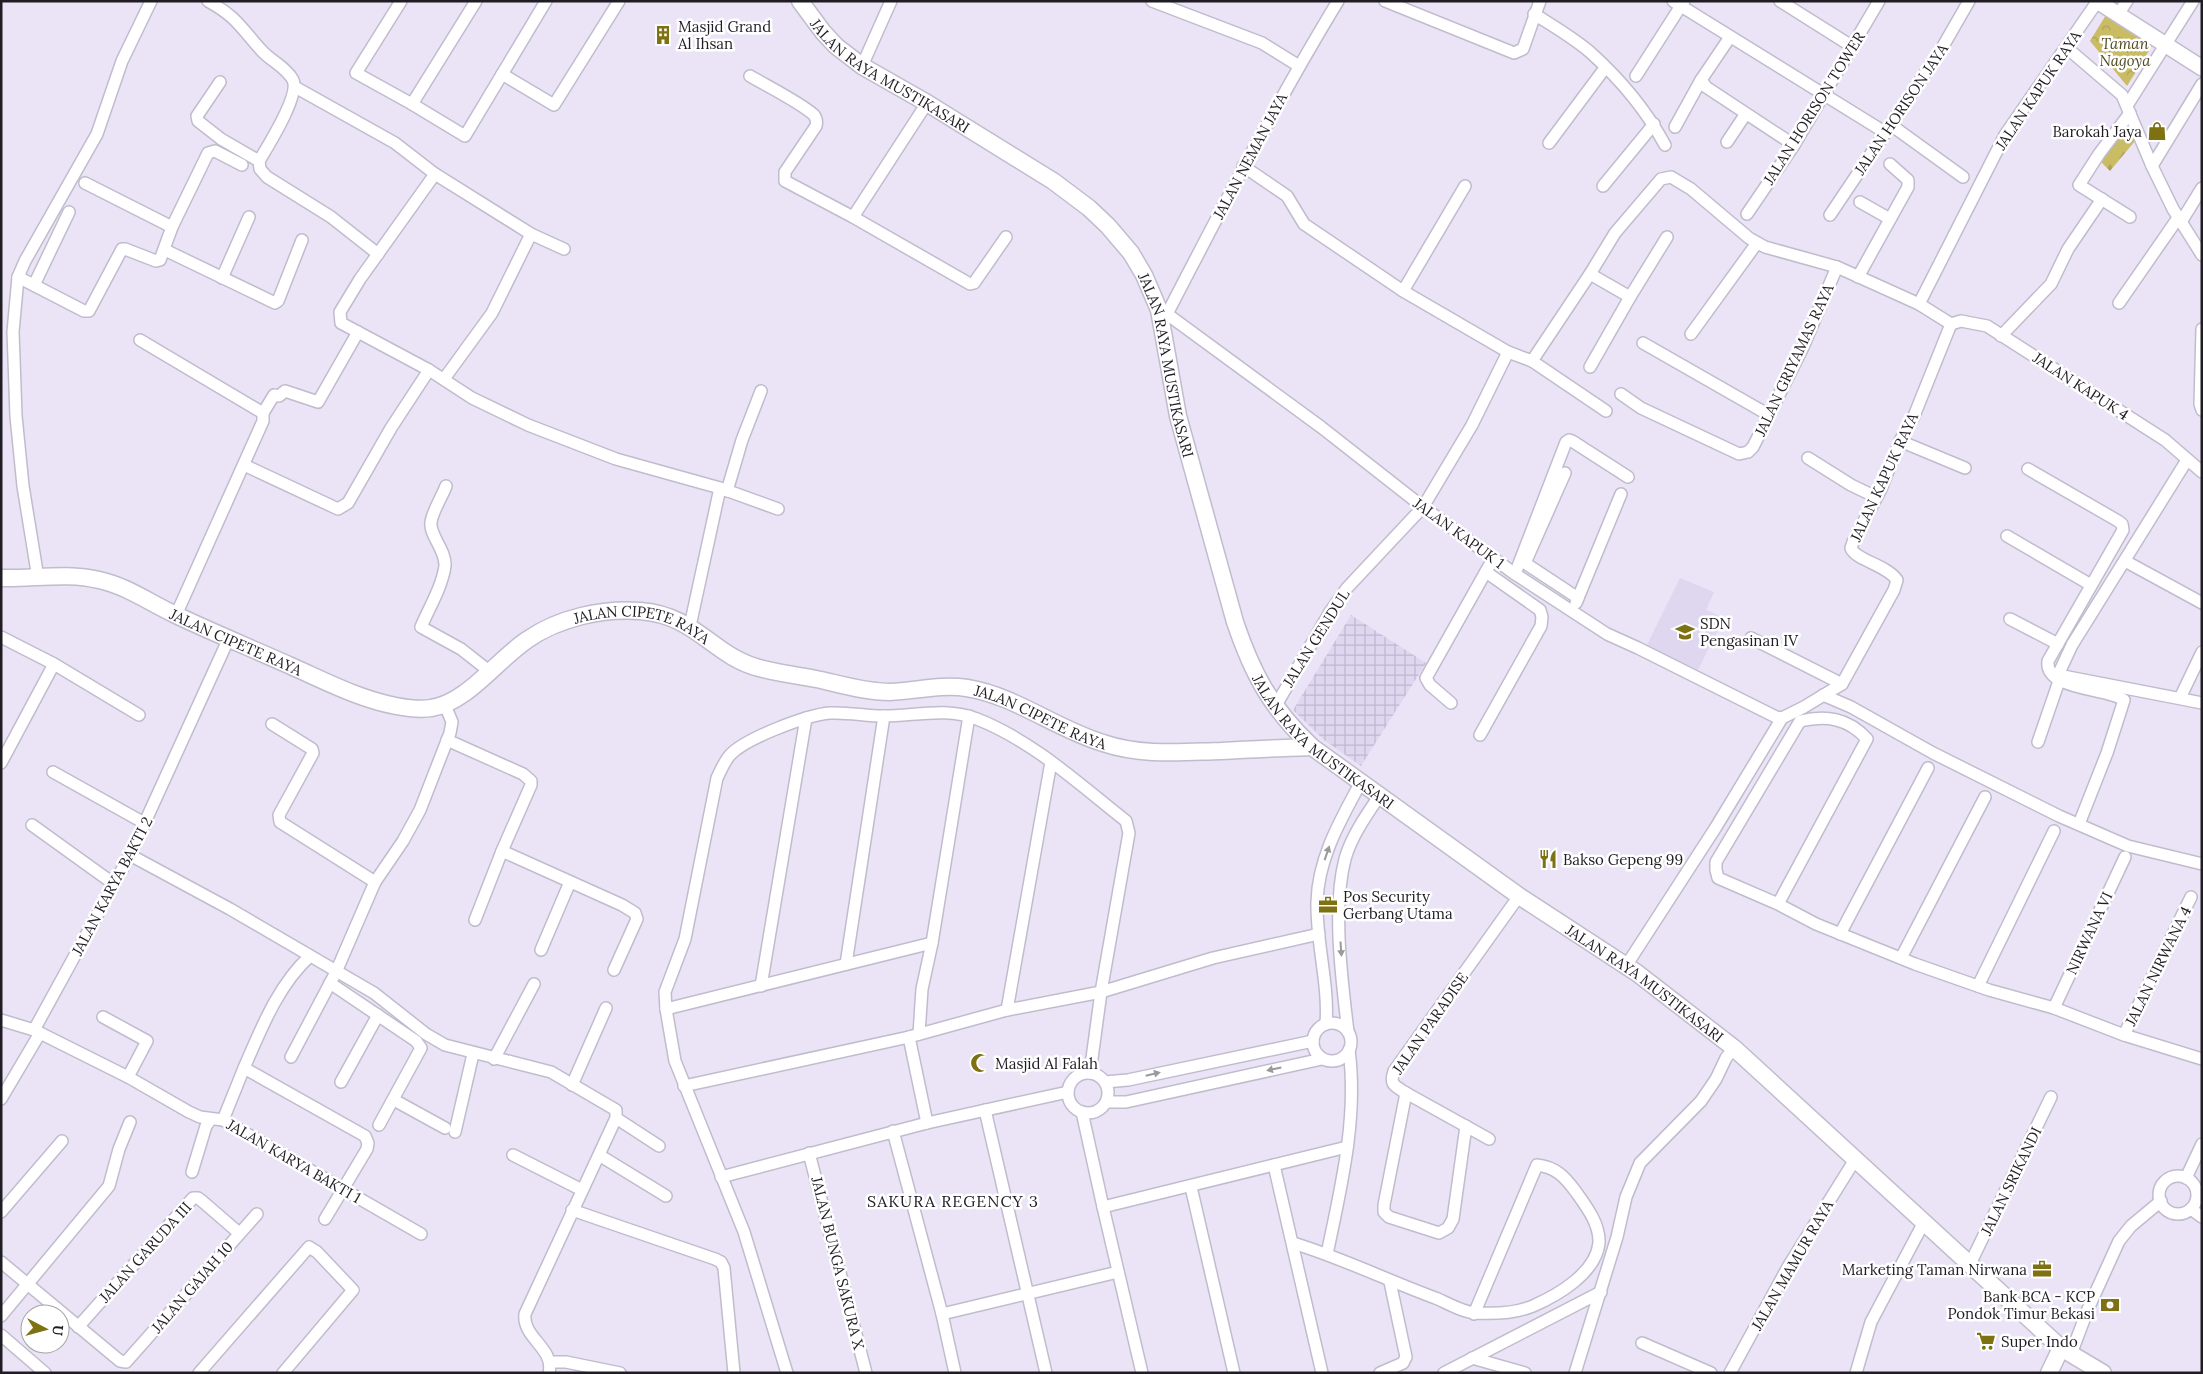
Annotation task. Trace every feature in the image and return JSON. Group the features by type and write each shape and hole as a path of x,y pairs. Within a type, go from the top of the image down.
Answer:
{"main road":[{"name":"JALAN RAYA MUSTIKASARI","path":"800,1 829,39 862,66 928,103 1053,181 1089,208 1108,226 1131,253 1163,312 1178,416 1234,622 1258,682 1292,728 1312,747 1519,896 1626,966 1734,1048 2066,1351 2103,1373"},
{"name":"JALAN CIPETE RAYA","path":"1,578 98,579 122,588 176,615 348,691 383,703 427,709 445,705 459,696 536,634 560,623 598,613 641,611 673,617 690,626 730,654 761,668 867,690 889,692 950,686 983,692 1024,707 1079,734 1121,748 1167,753 1312,747"},
{"path":"2049,1373 2066,1351"}],"street":[{"path":"38,578 25,507 16,416 13,332 18,277 97,134 122,61 151,1"},
{"path":"208,1 231,15 263,52 290,76 294,86 292,100 259,161 260,169 268,177 330,217 378,254"},
{"path":"401,1 356,73 465,136 546,1"},
{"path":"412,104 476,1"},
{"path":"502,74 554,105 619,1"},
{"path":"862,66 891,1"},
{"path":"1152,1 1262,43 1299,66"},
{"name":"JALAN NEMAN JAYA","path":"1163,312 1299,66 1338,1"},
{"path":"1385,1 1514,53 1523,49 1540,1"},
{"path":"1780,1 1853,47"},
{"name":"JALAN HORISON TOWER","path":"1746,214 1794,145 1879,1"},
{"name":"JALAN HORISON JAYA","path":"1830,215 1942,48 1969,1"},
{"path":"2097,1 2202,68"},
{"name":"JALAN KAPUK RAYA","path":"1919,304 2006,135 2067,48 2097,1"},
{"path":"2118,14 2127,1"},
{"path":"2130,217 2079,185 2129,109 2164,45 2194,1"},
{"path":"1636,76 1679,3 1823,95 1888,129 1964,177"},
{"path":"1534,14 1585,49 1628,89 1654,124 1665,145"},
{"path":"1675,127 1701,80 1730,36"},
{"path":"2067,48 2122,95 2152,166 2180,220 2202,255"},
{"path":"1549,143 1605,68"},
{"path":"750,76 800,106 817,120 816,126 785,172 785,181 970,284 974,283 1006,238"},
{"path":"1701,80 1706,87 1745,115 1794,145"},
{"path":"220,82 197,116 198,121 221,139 259,161"},
{"path":"2152,166 2202,84"},
{"path":"294,86 395,143 435,174 531,234 564,249"},
{"path":"853,218 928,103"},
{"path":"1726,142 1745,115"},
{"path":"1603,186 1654,124"},
{"path":"18,277 84,311 89,311 122,250 125,249 158,261 160,260 172,227 208,153 215,151 242,165"},
{"path":"1858,277 1909,183 1890,164"},
{"path":"1243,166 1287,196 1304,224 1403,291 1508,352 1532,361 1606,411"},
{"path":"435,174 378,254 340,312 341,323 444,379 472,398 528,425 608,456 724,489 778,509"},
{"path":"1532,361 1621,226 1661,179 1671,177 1691,189 1717,212 1757,242 1782,252 1837,267 1919,304 1951,324"},
{"path":"85,183 172,227"},
{"path":"1403,291 1465,186"},
{"path":"2119,303 2202,188"},
{"path":"2001,336 2051,284 2068,250 2102,199"},
{"path":"1860,202 1890,219"},
{"path":"34,285 69,212"},
{"path":"222,278 249,217"},
{"path":"444,379 492,313 531,234"},
{"path":"1590,367 1667,237"},
{"path":"165,250 270,302 276,302 302,240"},
{"path":"1691,334 1757,242"},
{"name":"JALAN GRIYAMAS RAYA","path":"1621,394 1641,408 1723,448 1739,454 1748,452 1803,347 1837,267"},
{"path":"1590,274 1630,297"},
{"name":"JALAN KAPUK 1","path":"1163,312 1321,427 1423,507 1515,574 1608,634 1776,717 1782,718"},
{"name":"JALAN KAPUK 4","path":"1951,324 1961,321 1987,326 2165,440 2202,472"},
{"name":"JALAN KAPUK RAYA","path":"1842,684 1894,590 1897,580 1891,572 1857,556 1851,548 1852,542 1876,497 1900,441 1914,416 1951,324"},
{"path":"176,615 263,421 263,413 274,396 279,396 285,391 318,402 358,332"},
{"path":"2201,337 2201,406"},
{"path":"140,340 263,413"},
{"path":"1643,344 1769,415"},
{"name":"JALAN GENDUL","path":"1275,707 1330,612 1347,588 1423,507 1472,425 1508,352"},
{"path":"244,465 338,510 348,504 391,428 428,370"},
{"path":"690,626 724,489 761,391"},
{"path":"1515,574 1566,442 1572,441 1628,477"},
{"path":"1900,441 1965,468"},
{"path":"1808,458 1852,485 1876,497"},
{"path":"2187,460 2072,645 2058,675 2202,702"},
{"path":"2028,469 2122,524 2122,534 2091,585 2048,666 2050,673 2059,681 2124,700 2110,746 2079,824"},
{"path":"1565,473 1525,563 1578,598"},
{"path":"446,486 431,522 432,531 440,544 445,564 440,582 421,627 461,649 489,671"},
{"path":"1572,611 1621,494"},
{"path":"2007,536 2091,585"},
{"path":"1451,703 1430,686 1426,678 1494,558"},
{"path":"2125,561 2202,603"},
{"path":"1480,735 1541,626 1542,617 1540,610 1486,572"},
{"path":"2010,619 2058,644"},
{"path":"1,637 54,664 138,715"},
{"name":"JALAN KARYA BAKTI 2","path":"1,1099 146,824 229,638"},
{"path":"1751,638 1842,684"},
{"path":"2180,698 2202,652"},
{"path":"1,763 54,664"},
{"path":"2038,742 2059,681"},
{"path":"1626,966 1716,827 1782,718 1842,684"},
{"path":"1823,695 1877,721 1991,783 2128,846 2202,864"},
{"path":"291,1057 336,972 375,882 420,810 452,722 445,705"},
{"path":"787,1373 744,1232 675,1061 666,1009 665,992 685,939 717,778 724,764 737,749 782,727 806,718 832,713 884,716 955,712 969,716 1012,735 1051,762 1126,821 1129,833 1101,992 1090,1073"},
{"path":"846,964 884,716"},
{"path":"927,1123 914,1035 932,943 969,716"},
{"path":"761,986 806,718"},
{"path":"1778,904 1867,739 1859,730 1838,719 1814,718 1800,721 1716,862 1718,878 1778,904 1816,924 1901,958 1978,986 2054,1008 2124,1035 2202,1059"},
{"path":"272,724 312,749 313,753 279,815 280,822 375,882"},
{"path":"447,740 523,774 531,781 475,920"},
{"path":"1007,1010 1051,762"},
{"path":"1840,934 1928,768"},
{"path":"53,772 146,824"},
{"path":"1326,1024 1319,934 1318,894 1320,876 1327,851 1361,782"},
{"path":"1327,1254 1347,1147 1351,1074 1349,1050 1351,1040 1348,1032 1340,934 1340,893 1345,858 1363,822 1380,795"},
{"path":"1901,958 1985,797"},
{"path":"1345,812 1363,822"},
{"path":"32,825 114,884"},
{"path":"1978,986 2054,831"},
{"path":"502,852 622,905 636,914 637,919 614,970"},
{"path":"130,855 374,993 445,1046 550,1072 614,1109 616,1118 525,1314 526,1329 543,1349 549,1368 566,1362 620,1373"},
{"name":"NIRWANA VI","path":"2054,1008 2125,857"},
{"path":"541,950 570,882"},
{"path":"1318,894 1340,893"},
{"name":"JALAN PARADISE","path":"1489,1139 1406,1093 1393,1085 1391,1079 1394,1071 1519,896"},
{"name":"JALAN NIRWANA 4","path":"2124,1035 2191,897"},
{"path":"684,1086 914,1035 1007,1010 1101,992 1214,958 1319,934"},
{"path":"666,1009 932,943"},
{"path":"223,1120 262,1027 285,986 310,956"},
{"path":"330,983 416,1041 421,1048 379,1125"},
{"path":"494,1058 534,984"},
{"path":"572,1085 606,1008"},
{"path":"341,1082 378,1015"},
{"path":"103,1017 148,1041 128,1077"},
{"name":"JALAN KARYA BAKTI 1","path":"1,1020 37,1031 128,1077 189,1112 211,1119 223,1120 421,1234"},
{"path":"1322,1059 1315,1052 1313,1041 1316,1030 1326,1024 1336,1024 1348,1032"},
{"path":"1105,1082 1128,1080 1227,1057 1313,1041"},
{"path":"1575,1373 1617,1237 1626,1197 1640,1163 1701,1101 1716,1079 1726,1058 1734,1048"},
{"path":"1107,1102 1126,1102 1322,1059 1334,1061 1341,1059 1349,1050"},
{"path":"394,1100 450,1130 472,1054"},
{"path":"244,1068 366,1136 367,1149 325,1219"},
{"path":"1090,1073 1098,1075 1105,1082 1109,1095 1102,1109 1095,1113 1082,1112 1073,1107 1068,1092 1075,1078 1090,1073"},
{"path":"721,1177 893,1131 1068,1092"},
{"path":"1406,1093 1384,1205 1384,1212 1389,1217 1440,1233 1448,1228 1453,1219 1466,1126"},
{"name":"JALAN SRIKANDI","path":"1970,1264 2051,1098"},
{"path":"985,1110 1046,1373"},
{"path":"1082,1112 1142,1373"},
{"path":"616,1118 659,1146"},
{"path":"192,1172 206,1126 211,1119"},
{"path":"1,1316 109,1186 119,1149 130,1122"},
{"path":"893,1131 942,1314 955,1373"},
{"path":"1,1212 62,1141"},
{"path":"2186,1178 2202,1144"},
{"path":"1103,1207 1191,1187 1347,1147"},
{"name":"JALAN BUNGA SAKURA X","path":"809,1154 866,1373"},
{"path":"513,1155 582,1190"},
{"path":"598,1155 666,1196"},
{"name":"JALAN MAMUR RAYA","path":"1730,1373 1788,1267 1856,1158"},
{"path":"1274,1165 1322,1373"},
{"path":"1293,1243 1327,1254 1390,1282 1474,1314 1508,1312 1532,1306 1582,1277 1592,1262 1599,1243 1590,1211 1557,1170 1548,1166 1538,1165 1474,1314"},
{"path":"2176,1176 2186,1178 2199,1190 2191,1209 2183,1213 2174,1213 2166,1209 2161,1201 2160,1192 2164,1183 2176,1176"},
{"path":"1191,1187 1234,1373"},
{"name":"JALAN GARUDA III","path":"78,1327 193,1198 200,1199 239,1233"},
{"path":"2066,1351 2119,1242 2131,1226 2161,1201"},
{"path":"2191,1209 2202,1217"},
{"path":"572,1210 715,1258 721,1262 724,1268 734,1373"},
{"name":"JALAN GAJAH 10","path":"78,1327 120,1361 127,1361 257,1214"},
{"path":"1856,1373 1871,1322 1924,1222"},
{"path":"199,1373 307,1248 317,1252 352,1288 348,1296 283,1373"},
{"path":"1,1262 78,1327"},
{"path":"942,1314 1118,1272"},
{"path":"1380,1373 1403,1363 1406,1357 1390,1282"},
{"path":"1444,1373 1601,1292"},
{"path":"1,1335 44,1373"},
{"path":"1642,1343 1711,1373"},
{"path":"1472,1358 1525,1373"}],"shaded area":[{"name":"SDN Pengasinan IV","path":"1680,578 1714,592 1706,610 1724,618 1698,670 1647,645"},
{"path":"1351,615 1426,663 1361,766 1324,740 1293,710"}],"green space":[{"name":"Taman Nagoya","path":"2106,15 2152,46 2127,86 2090,41"},
{"path":"2127,123 2135,141 2110,171 2099,160"}],"place":[{"name":"Masjid Grand Al Ihsan","path":"663,35"},
{"name":"Barokah Jaya","path":"2157,131"},
{"name":"SDN Pengasinan IV","path":"1685,632"},
{"name":"Bakso Gepeng 99","path":"1548,859"},
{"name":"Pos Security Gerbang Utama","path":"1328,905"},
{"name":"Masjid Al Falah","path":"980,1063"},
{"name":"Marketing Taman Nirwana","path":"2042,1269"},
{"name":"Bank BCA - KCP Pondok Timur Bekasi","path":"2110,1305"},
{"name":"Super Indo","path":"1986,1341"}],"district":[{"name":"SAKURA REGENCY 3","path":"953,1201"}]}
